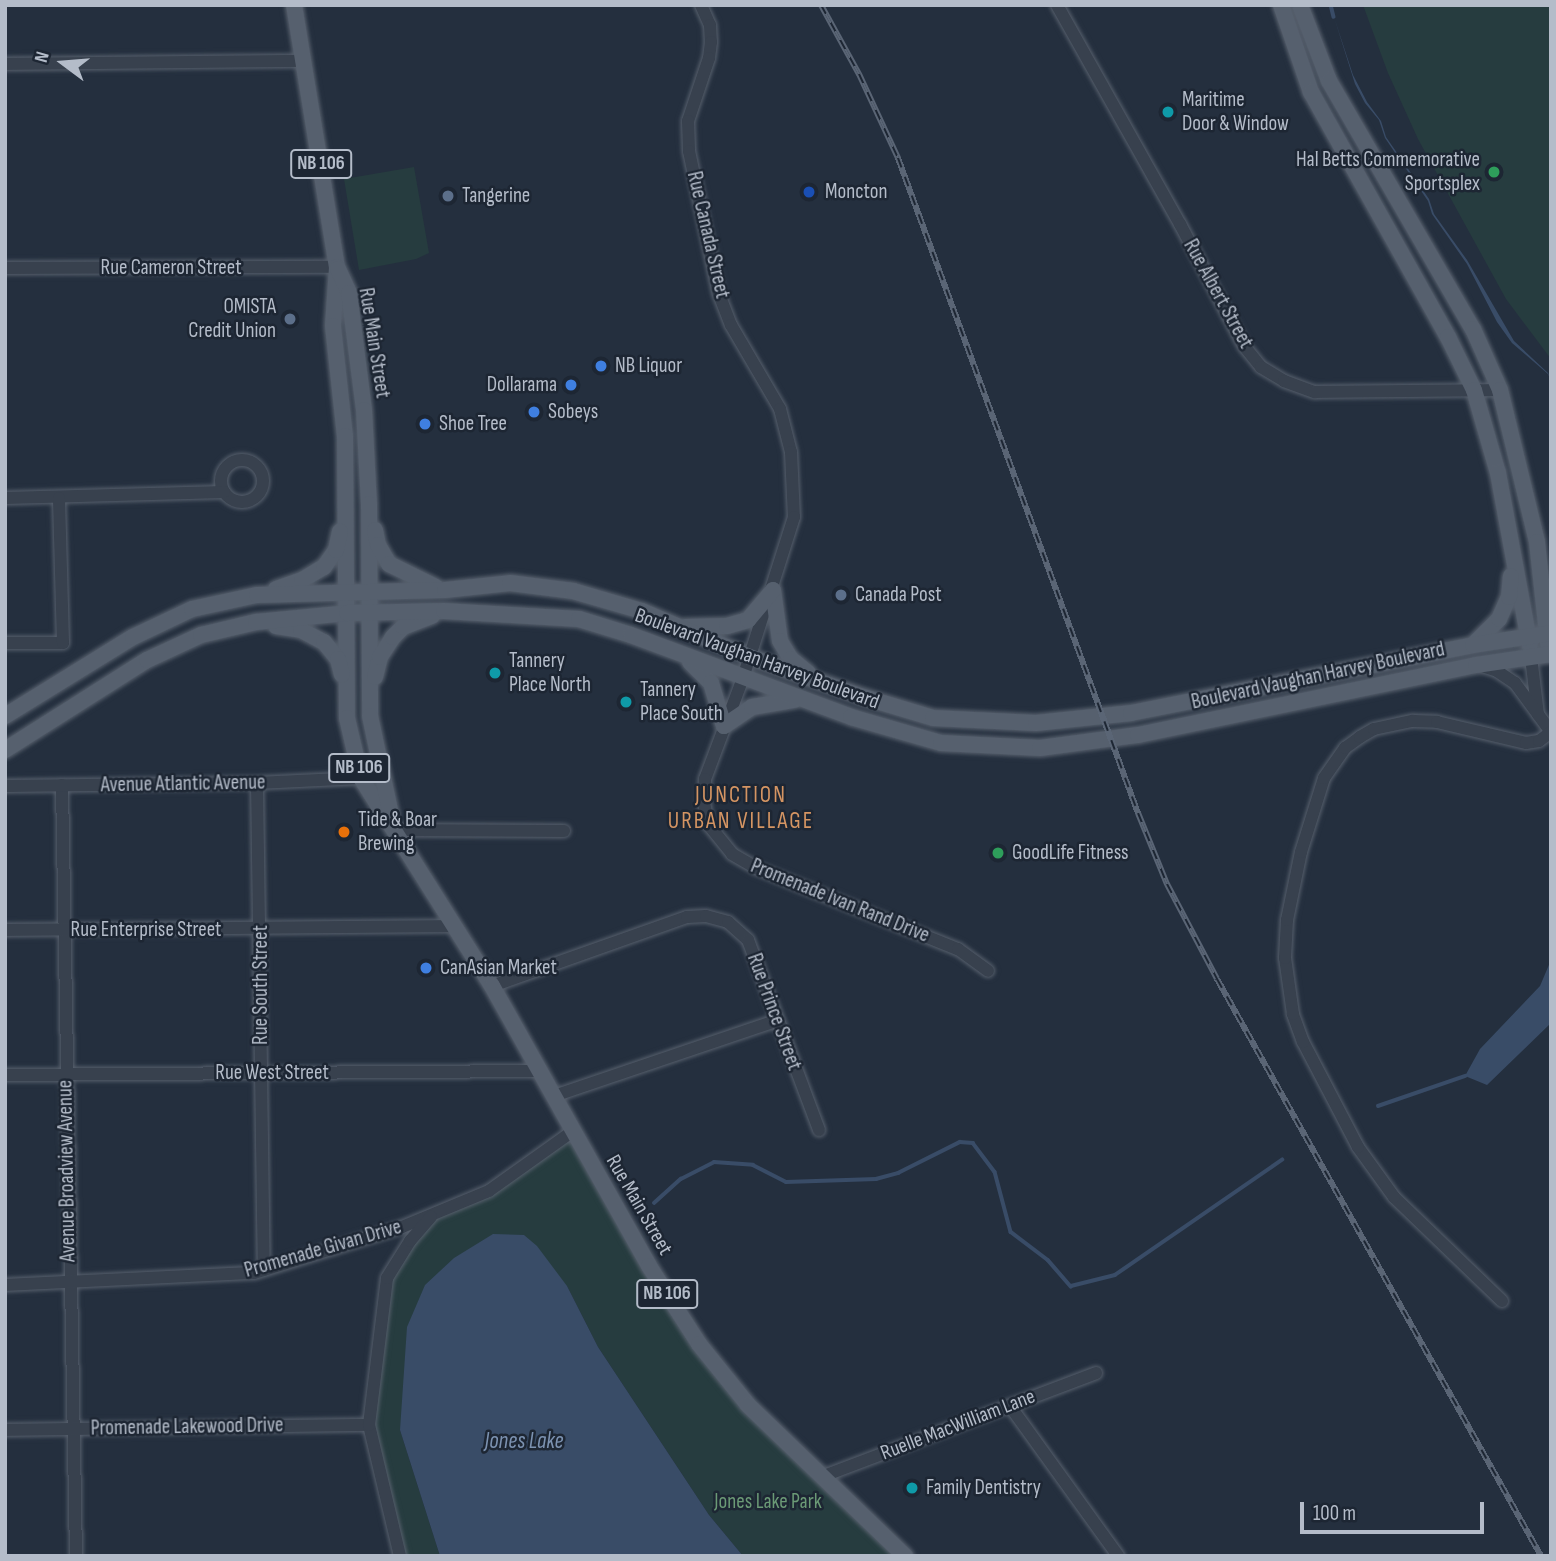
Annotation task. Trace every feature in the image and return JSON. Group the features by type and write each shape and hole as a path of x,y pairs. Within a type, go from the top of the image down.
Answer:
{"main road":[{"name":"NB 106","path":"294,5 337,267"},
{"path":"1281,5 1311,92 1448,337 1474,390 1498,473 1514,556 1525,658"},
{"path":"1300,5 1329,81 1472,329 1500,390 1537,542 1550,656"},
{"name":"Rue Main Street","path":"337,267 349,293 363,410 369,504 370,697 382,780 396,831"},
{"name":"Rue Main Street","path":"337,267 334,326 345,436 347,505 347,718 361,778 492,986 649,1266 699,1344 748,1405 905,1556"},
{"path":"369,504 378,545 389,564 417,580 445,590"},
{"path":"257,595 302,580 324,566 336,550 347,505"},
{"path":"1537,542 1551,578"},
{"path":"1473,645 1499,619 1505,605 1514,556"},
{"name":"Boulevard Vaughan Harvey Boulevard","path":"5,716 133,637 192,610 257,595 445,590 510,583 573,591 642,611 750,657 933,718 1037,723 1131,713 1473,645 1548,633"},
{"path":"679,627 727,626 748,620 773,590"},
{"path":"773,590 780,641 791,659 818,681"},
{"path":"370,697 380,657 393,637 403,627 444,611"},
{"name":"Boulevard Vaughan Harvey Boulevard","path":"5,750 148,660 201,635 256,622 347,613 444,611 579,619 666,648 803,700 941,743 1040,748 1138,735 1476,664 1550,656"},
{"path":"256,622 301,630 324,642 338,659 347,695"},
{"path":"666,648 696,665 710,683 724,726 764,703 803,700"}],"street":[{"name":"Rue Canada Street","path":"701,5 710,25 711,42 709,58 693,100 688,131 712,265 731,325 780,409 791,452 794,517 750,657"},
{"name":"Rue Albert Street","path":"1057,5 1180,224 1244,346 1261,367 1284,381 1315,392 1500,390"},
{"path":"5,64 304,61"},
{"name":"Rue Cameron Street","path":"5,268 337,267"},
{"path":"5,498 224,492"},
{"path":"5,643 62,643 59,498"},
{"name":"Promenade Ivan Rand Drive","path":"750,657 705,779 704,802 708,824 732,854 756,868 958,949 988,971"},
{"path":"1525,658 1539,719"},
{"path":"1476,664 1497,671 1515,683 1551,732 1539,741 1525,743 1437,722 1413,721 1374,729 1345,748 1324,778 1301,852 1287,920 1285,958 1293,1014 1303,1042 1358,1147 1394,1197 1502,1301"},
{"name":"Avenue Atlantic Avenue","path":"5,786 257,783 361,778"},
{"name":"Rue South Street","path":"257,783 264,1270"},
{"name":"Avenue Broadview Avenue","path":"62,785 76,1556"},
{"path":"396,831 564,831"},
{"name":"Rue Prince Street","path":"492,986 687,917 706,916 728,922 748,940 776,1021 819,1130"},
{"name":"Rue Enterprise Street","path":"5,930 454,926"},
{"path":"554,1096 776,1021"},
{"name":"Rue West Street","path":"5,1075 539,1071"},
{"name":"Promenade Givan Drive","path":"5,1285 69,1284 264,1270 434,1215 489,1191 573,1131"},
{"path":"400,1556 369,1425 387,1278 410,1241 434,1215"},
{"name":"Ruelle MacWilliam Lane","path":"821,1477 1096,1373"},
{"path":"1010,1406 1118,1556"},
{"name":"Promenade Lakewood Drive","path":"5,1430 369,1425"}],"green space":[{"name":"Hal Betts Commemorative Sportsplex","path":"1363,5 1551,5 1551,359 1506,299 1418,139 1388,73"},
{"path":"414,167 429,253 416,259 359,270 344,179"},
{"name":"Jones Lake Park","path":"573,1131 699,1344 905,1556 743,1556 709,1515 598,1347 567,1286 400,1430 440,1556 400,1556 369,1425 387,1278 434,1215 489,1191"}],"water":[{"path":"1334,17 1353,75 1381,121 1386,137 1429,199 1434,214 1467,260 1514,341 1548,373 1551,380 1548,374 1512,343 1497,322 1467,264 1432,214 1428,201 1385,138 1379,120 1365,103 1355,84"},
{"path":"1551,960 1551,1023 1487,1085 1465,1076 1480,1049 1540,986"},
{"name":"Jones Lake","path":"493,1234 524,1235 537,1246 567,1286 598,1347 709,1515 743,1556 440,1556 400,1430 407,1327 425,1285 454,1258"}],"waterway":[{"path":"1331,5 1334,17"},
{"path":"1378,1106 1465,1076"},
{"path":"654,1203 681,1179 714,1162 753,1165 786,1182 876,1179 898,1173 960,1142 973,1143 995,1172 1011,1232 1048,1260 1071,1286 1115,1275 1282,1160"}],"railway":[{"path":"821,5 859,74 898,158 1138,813 1167,884 1217,979 1541,1556"}],"place":[{"name":"Maritime Door & Window","path":"1168,112"},
{"name":"Hal Betts Commemorative Sportsplex","path":"1494,172"},
{"name":"Moncton","path":"809,192"},
{"name":"Tangerine","path":"448,196"},
{"name":"OMISTA Credit Union","path":"290,319"},
{"name":"NB Liquor","path":"601,366"},
{"name":"Dollarama","path":"571,385"},
{"name":"Sobeys","path":"534,412"},
{"name":"Shoe Tree","path":"425,424"},
{"name":"Canada Post","path":"841,595"},
{"name":"Tannery Place North","path":"495,673"},
{"name":"Tannery Place South","path":"626,702"},
{"name":"Tide & Boar Brewing","path":"344,832"},
{"name":"GoodLife Fitness","path":"998,853"},
{"name":"CanAsian Market","path":"426,968"},
{"name":"Family Dentistry","path":"912,1488"}],"district":[{"name":"JUNCTION URBAN VILLAGE","path":"741,808"}]}
